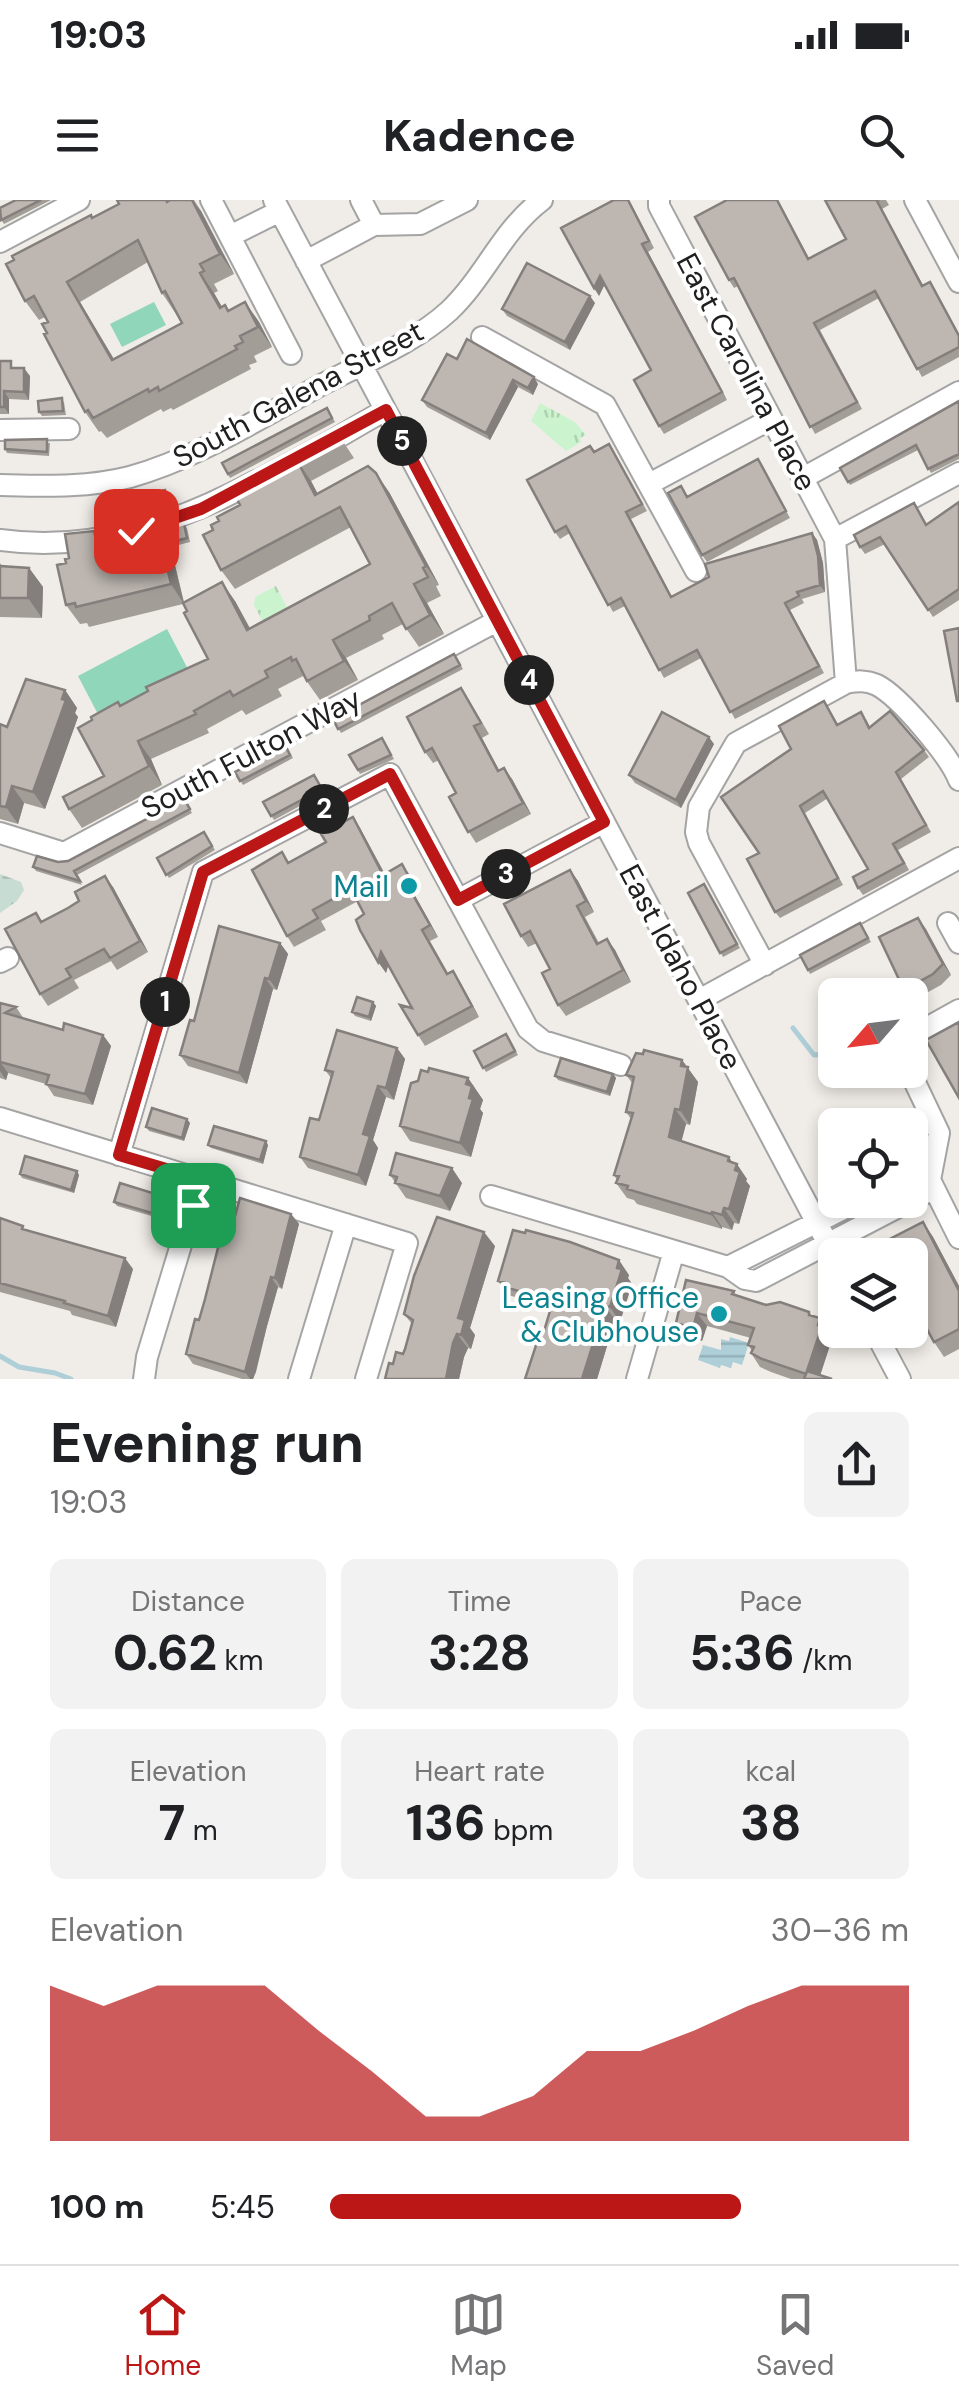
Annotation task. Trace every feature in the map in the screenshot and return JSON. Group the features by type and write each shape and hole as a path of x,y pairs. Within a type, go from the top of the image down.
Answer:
{"street":[{"path":"0,242 80,200"},
{"path":"210,200 291,354"},
{"path":"361,200 374,225"},
{"path":"306,261 374,225 420,224 467,200"},
{"name":"South Galena Street","path":"0,485 77,486 144,472 203,447 362,364 450,310 511,228 542,200"},
{"path":"916,200 959,282"},
{"name":"East Carolina Place","path":"659,202 834,539"},
{"path":"230,236 277,205"},
{"name":"East Idaho Place","path":"277,205 825,1238"},
{"path":"482,337 605,405 696,571"},
{"path":"803,478 959,392"},
{"path":"301,458 386,410"},
{"path":"649,484 771,418"},
{"path":"0,430 70,428"},
{"path":"0,540 86,540 150,528 188,515 273,472"},
{"path":"846,683 834,539 959,473"},
{"name":"South Fulton Way","path":"0,833 64,853 497,622"},
{"path":"765,965 696,832 699,807 736,743 846,683 865,681 882,688 939,747 958,776"},
{"path":"119,1155 203,872 390,774 520,1018 533,1034 550,1043 621,1065"},
{"path":"458,900 604,822"},
{"path":"699,1000 959,858"},
{"path":"948,922 959,943"},
{"path":"928,1027 959,1010"},
{"path":"928,1109 940,1134 928,1168"},
{"path":"0,1118 407,1242 366,1379"},
{"path":"144,1379 200,1179"},
{"path":"928,1186 959,1238"},
{"path":"492,1196 728,1267 745,1279 756,1281 818,1257"},
{"path":"728,1267 826,1218"},
{"path":"849,1238 874,1218"},
{"path":"299,1379 346,1224"},
{"path":"637,1379 674,1251"},
{"path":"884,1348 900,1379"}],"green space":[{"path":"154,302 166,325 122,347 110,324"},
{"path":"540,403 575,422 586,435 580,438 581,442 566,451 531,421"},
{"path":"276,586 291,615 266,628 254,605 255,597"},
{"path":"167,629 190,673 101,720 78,676"},
{"path":"0,874 21,882 24,890 17,901 0,913"}],"water":[{"path":"730,1337 749,1343 742,1365 733,1362 731,1368 720,1368 698,1360 703,1345 721,1350 721,1339 729,1341"}],"building":[{"path":"16,200 41,200 1,220 0,208"},
{"path":"117,200 192,200 220,254 200,264 204,271 200,273 220,308 225,305 228,311 245,302 258,327 240,336 243,342 235,346 237,349 159,391 158,387 149,392 148,389 93,418 88,410 85,412 44,334 47,333 42,324 48,322 34,296 25,301 6,264 14,260 12,256 119,204","holes":["138,240 162,293 165,291 182,323 112,360 67,282"]},
{"path":"614,200 628,200 649,241 642,244 722,392 659,426 634,380 651,370 600,276 594,288 561,228"},
{"path":"727,200 777,200 808,259 846,239 825,200 879,200 922,286 930,282 959,336 959,347 917,369 875,291 814,323 857,402 810,427 734,278 729,280 695,217"},
{"path":"527,263 590,296 565,342 502,309"},
{"path":"467,339 534,377 528,388 513,380 486,433 422,400 447,354 457,359"},
{"path":"0,361 11,361 11,368 24,368 24,392 4,391 4,407 0,407"},
{"path":"62,398 63,411 39,412 38,401"},
{"path":"959,401 959,454 928,469 916,445 848,482 840,468"},
{"path":"327,408 332,418 228,474 222,463"},
{"path":"334,428 341,439 298,462 315,495 368,466 376,473 426,566 423,568 428,577 414,584 430,615 406,629 392,603 333,640 344,661 307,681 296,659 292,661 291,657 265,671 268,677 233,696 230,691 194,711 196,714 138,741 149,766 69,809 63,797 104,776 78,728 118,702 120,706 148,691 146,687 208,659 184,613 187,611 183,603 222,582 247,630 370,564 340,507 221,570 203,535 213,530 211,525 219,521 217,517 240,505 229,484"},
{"path":"47,439 47,452 5,449 5,440"},
{"path":"609,444 642,504 626,512 671,597 709,577 705,564 812,533 820,585 797,592 799,596 785,603 819,666 730,712 697,650 659,670 621,598 608,605 566,526 555,532 527,480 590,446 594,452"},
{"path":"758,459 786,511 702,555 668,493 681,486 687,497"},
{"path":"165,490 168,500 99,520 97,508"},
{"path":"959,502 959,589 928,610 880,537 860,547 854,535 914,503 926,525"},
{"path":"184,524 187,538 164,544 158,538 157,534"},
{"path":"94,531 99,552 160,538 171,584 76,607 75,603 66,605 57,565 69,558 65,534"},
{"path":"0,566 29,568 28,598 0,598"},
{"path":"959,628 959,701 957,701 944,631"},
{"path":"454,654 460,665 338,729 333,719"},
{"path":"26,679 65,690 62,699 66,700 33,792 12,786 6,807 0,806 0,724 7,727"},
{"path":"461,688 481,723 474,726 498,771 504,768 523,803 468,832 449,797 456,793 432,748 425,752 407,717"},
{"path":"824,701 837,725 861,712 869,728 890,711 924,750 896,772 926,825 893,844 904,863 858,888 853,877 868,869 823,791 800,806 838,878 775,912 747,859 759,853 721,797 791,749 779,726"},
{"path":"662,712 709,737 676,800 629,775"},
{"path":"382,738 391,755 358,770 349,755"},
{"path":"285,745 290,755 240,781 235,772"},
{"path":"314,775 322,789 271,816 263,802"},
{"path":"184,799 190,809 74,871 80,881 33,867 37,856 68,861"},
{"path":"353,817 383,875 402,864 410,879 405,881 430,925 422,930 447,974 453,971 472,1006 418,1035 400,1005 412,1008 381,952 378,962 360,930 356,920 364,914 351,889 313,910 318,918 287,936 252,870 282,852 288,863 326,842 321,834"},
{"path":"204,832 212,846 166,875 157,858"},
{"path":"570,870 586,901 577,906 597,944 607,939 623,970 558,1005 542,973 550,969 530,931 521,936 504,904"},
{"path":"105,876 140,941 110,958 104,949 66,969 71,977 40,994 5,929 36,913 41,922 68,908 79,901 75,892"},
{"path":"704,884 737,944 720,953 688,893"},
{"path":"918,918 943,964 926,978 898,978 879,937"},
{"path":"860,923 868,938 808,970 800,955"},
{"path":"219,926 280,943 269,979 265,978 239,1073 180,1055 190,1020 194,1021"},
{"path":"357,997 373,1002 369,1017 352,1012"},
{"path":"0,1003 16,1007 5,1013 63,1030 64,1023 103,1035 85,1094 46,1084 49,1075 0,1062"},
{"path":"959,1022 959,1098 928,1044 928,1039"},
{"path":"337,1030 397,1048 386,1088 378,1086 363,1134 370,1136 358,1175 300,1157 310,1118 319,1120 333,1072 325,1070"},
{"path":"506,1034 515,1051 483,1068 474,1051"},
{"path":"644,1050 682,1060 681,1066 688,1067 680,1110 675,1109 669,1137 729,1157 728,1161 737,1164 735,1170 740,1172 729,1209 724,1208 722,1215 616,1183 619,1176 614,1175 633,1113 626,1112 634,1077 626,1075 636,1053 643,1054"},
{"path":"561,1058 613,1074 607,1092 555,1076"},
{"path":"429,1068 468,1078 466,1084 472,1086 469,1098 473,1099 460,1143 400,1126 411,1083 418,1081 421,1070 428,1072"},
{"path":"152,1108 187,1119 182,1138 146,1127"},
{"path":"214,1126 266,1141 260,1160 208,1145"},
{"path":"396,1153 452,1168 440,1196 395,1183 397,1177 390,1175"},
{"path":"25,1156 77,1171 71,1190 20,1174"},
{"path":"120,1183 175,1200 169,1218 114,1202"},
{"path":"240,1198 291,1214 245,1372 186,1354 221,1236 225,1226 232,1227"},
{"path":"437,1217 484,1232 458,1318 465,1320 461,1335 457,1334 453,1343 446,1379 385,1379 396,1352 403,1354 405,1349 413,1320 404,1314"},
{"path":"0,1218 23,1226 22,1229 125,1258 108,1316 0,1283"},
{"path":"923,1222 959,1291 959,1329 934,1342 928,1331 928,1238 892,1238"},
{"path":"513,1230 570,1242 619,1260 617,1268 622,1269 610,1307 605,1306 582,1379 525,1379 553,1301 508,1288 509,1284 498,1281"},
{"path":"686,1280 734,1291 732,1294 766,1305 780,1302 809,1312 818,1317 818,1338 806,1374 751,1353 754,1347 748,1345 754,1328 697,1313 693,1328 676,1323"},
{"path":"807,1371 832,1379 804,1379"}],"waterway":[{"path":"793,1028 814,1055 818,1055"},
{"path":"0,1356 19,1367 71,1379"}],"place":[{"name":"Mail","path":"409,886"},
{"name":"Leasing Office & Clubhouse","path":"719,1314"}],"route":[{"path":"136,531 201,509 386,410 604,822 458,900 390,774 203,872 119,1155 200,1179 193,1205"}]}
